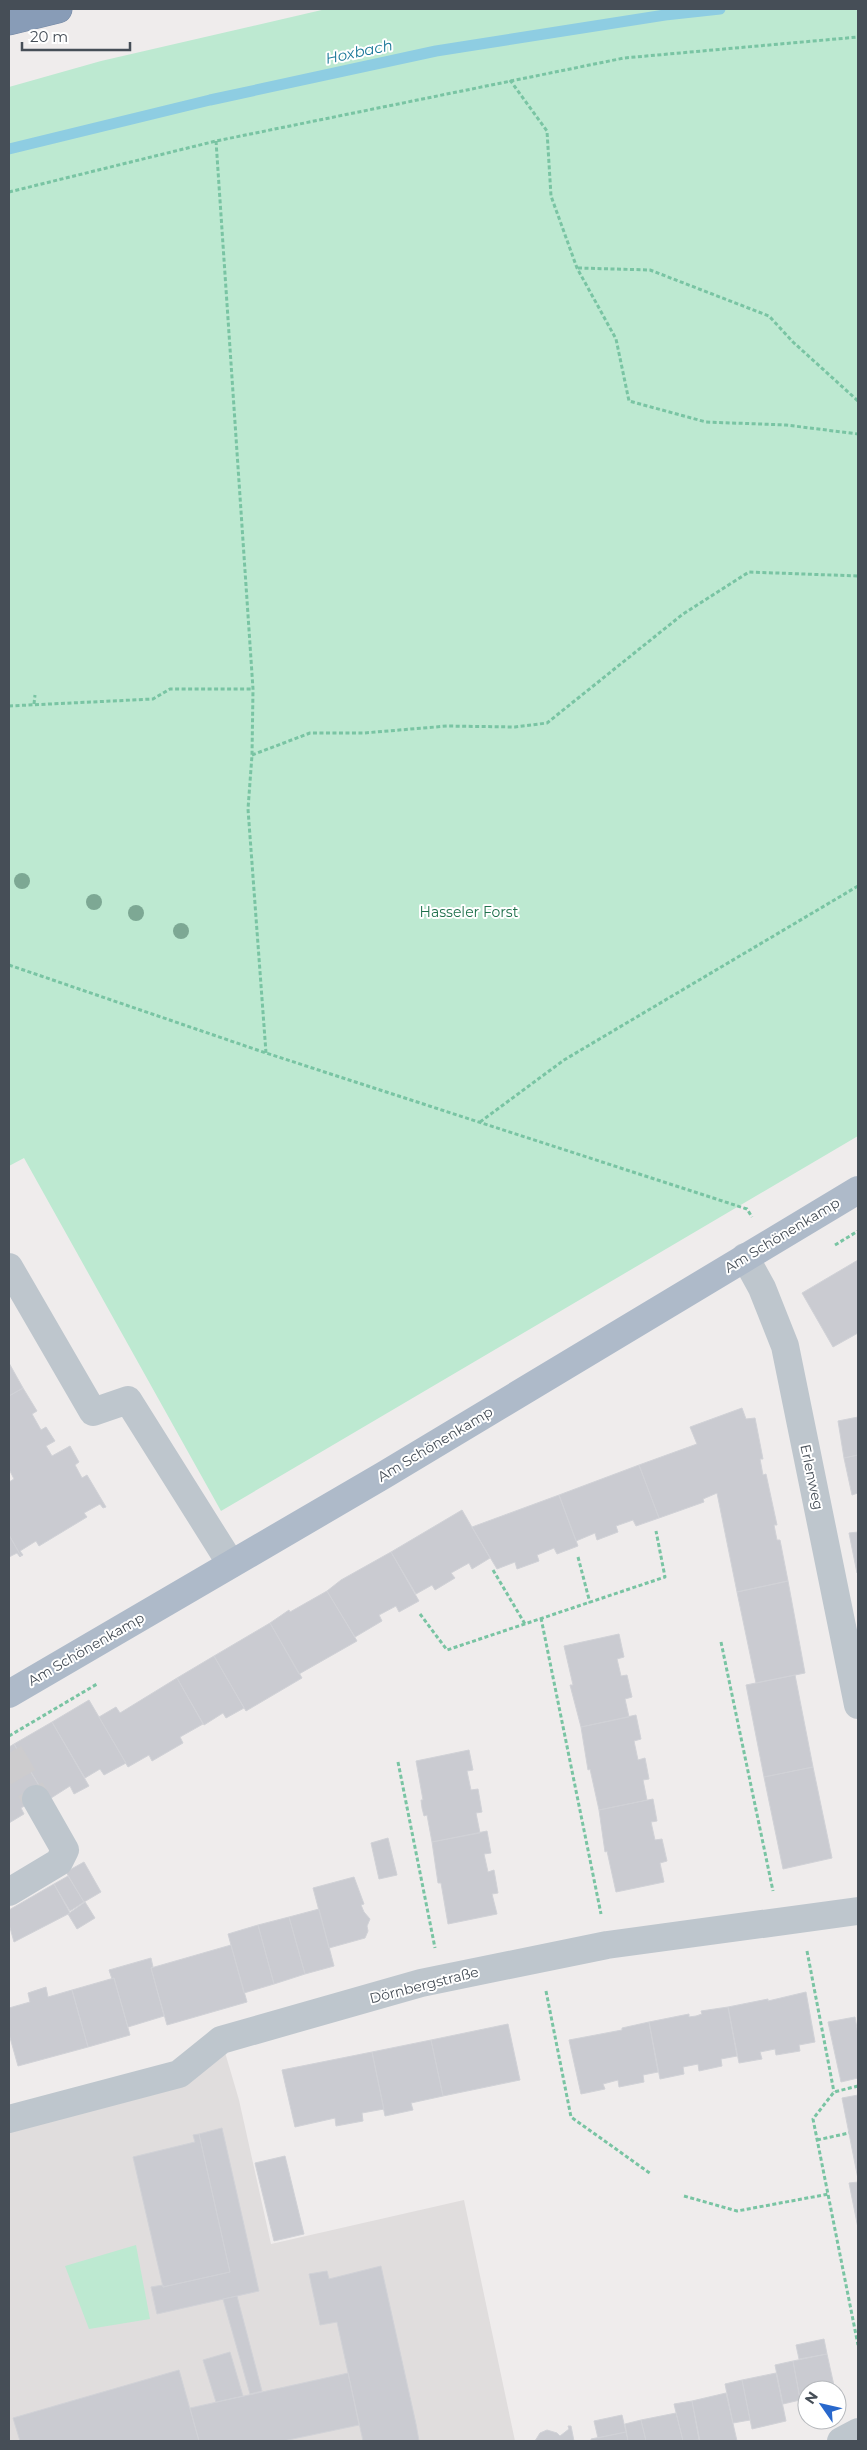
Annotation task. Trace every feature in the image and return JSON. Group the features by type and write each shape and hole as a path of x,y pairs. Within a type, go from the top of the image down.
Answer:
{"highway":[{"path":"9,21 58,9"}],"main road":[{"name":"Am Schönenkamp","path":"9,1694 432,1446 745,1256 858,1190"}],"street":[{"name":"Erlenweg","path":"745,1256 762,1288 785,1346 858,1705"},
{"path":"9,1267 93,1412 128,1400 231,1564"},
{"path":"9,1892 59,1862 65,1850 36,1799"},
{"name":"Dörnbergstraße","path":"9,2119 179,2074 221,2040 442,1979 607,1945 858,1911"},
{"path":"841,2441 858,2432"}],"path":[{"path":"9,192 216,140 624,58 858,37"},
{"path":"510,80 547,131 551,196 577,268 616,339 629,401 706,422 786,424 858,434"},
{"path":"216,140 253,690 252,755 248,809 266,1053"},
{"path":"577,268 650,270 769,316 793,342 858,401"},
{"path":"252,755 310,733 364,733 447,726 515,727 547,724 682,614 749,572 858,576"},
{"path":"9,706 153,699 170,689 253,690"},
{"path":"34,704 35,696"},
{"path":"479,1122 564,1060 858,886"},
{"path":"9,965 266,1053 747,1209 769,1242"},
{"path":"420,1614 447,1650 665,1577 656,1531"},
{"path":"578,1558 590,1603"},
{"path":"493,1570 525,1624"},
{"path":"541,1618 607,1945"},
{"path":"721,1642 834,2092"},
{"path":"398,1762 442,1979"},
{"path":"539,1958 571,2117 651,2174"},
{"path":"858,2086 834,2092 813,2120 858,2345"},
{"path":"818,2140 849,2133"},
{"path":"684,2196 737,2211 829,2194"}],"shaded area":[{"path":"224,2049 239,2100 271,2244 464,2200 515,2441 9,2441 9,2128"}],"green space":[{"name":"Hasseler Forst","path":"326,9 858,9 858,1136 221,1511 24,1158 9,1166 9,87 101,61"},
{"path":"136,2245 150,2319 89,2329 65,2266"}],"building":[{"path":"858,1260 858,1333 833,1347 802,1293"},
{"path":"9,1363 23,1388 9,1396"},
{"path":"23,1388 37,1411 32,1414 41,1430 46,1427 55,1441 46,1446 52,1456 70,1446 79,1462 75,1465 82,1478 87,1475 106,1507 103,1508 100,1504 84,1513 87,1517 39,1546 36,1541 20,1551 23,1555 21,1556 9,1535 9,1482 14,1479 9,1469 9,1396"},
{"path":"742,1408 746,1419 755,1418 763,1459 760,1459 763,1475 766,1474 777,1525 774,1525 777,1540 780,1540 788,1581 737,1592 717,1493 703,1499 704,1502 659,1518 639,1465 697,1444 690,1427"},
{"path":"858,1417 858,1455 844,1458 838,1421"},
{"path":"858,1455 858,1493 852,1495 844,1458"},
{"path":"639,1465 659,1518 636,1526 633,1520 616,1526 618,1532 597,1540 595,1533 576,1541 559,1495"},
{"path":"559,1495 578,1546 557,1554 554,1548 537,1555 539,1561 517,1569 515,1562 497,1569 472,1527"},
{"path":"462,1510 490,1558 472,1569 469,1563 451,1573 455,1578 435,1590 432,1585 416,1594 391,1552"},
{"path":"858,1532 858,1573 857,1573 849,1533"},
{"path":"9,1535 20,1557 17,1553 9,1557"},
{"path":"391,1552 419,1601 399,1612 396,1606 379,1615 382,1621 355,1637 327,1591 341,1580"},
{"path":"788,1581 805,1673 756,1683 737,1592"},
{"path":"327,1591 357,1641 299,1674 270,1623 289,1610 290,1612"},
{"path":"270,1623 302,1678 246,1711 214,1656"},
{"path":"619,1634 624,1657 617,1659 621,1676 627,1675 632,1697 625,1699 629,1717 581,1727 570,1685 573,1685 564,1646"},
{"path":"214,1656 244,1708 226,1718 223,1713 204,1725 177,1678"},
{"path":"795,1675 813,1767 764,1777 746,1685"},
{"path":"177,1678 203,1724 180,1737 183,1743 152,1761 149,1755 128,1767 99,1717 116,1707 120,1713"},
{"path":"89,1700 126,1763 104,1775 100,1769 85,1778 52,1722"},
{"path":"636,1715 641,1739 634,1741 638,1760 645,1758 649,1779 643,1780 647,1800 599,1810 590,1769 588,1770 581,1727"},
{"path":"52,1722 89,1786 74,1794 70,1786 48,1800 14,1744"},
{"path":"14,1744 44,1794 21,1808 24,1814 9,1823 9,1747"},
{"path":"469,1750 473,1770 467,1771 471,1790 478,1789 482,1812 476,1813 480,1833 432,1842 427,1815 424,1816 422,1808 421,1800 423,1800 416,1761"},
{"path":"813,1767 832,1858 783,1869 764,1777"},
{"path":"653,1799 657,1821 651,1822 655,1840 662,1839 667,1861 660,1863 664,1882 616,1892 607,1851 605,1852 599,1810"},
{"path":"487,1831 491,1853 484,1854 488,1872 494,1870 498,1893 492,1894 497,1914 448,1924 441,1883 438,1883 432,1842"},
{"path":"388,1838 397,1875 379,1879 371,1843"},
{"path":"84,1862 101,1892 84,1902 66,1872"},
{"path":"68,1876 84,1902 70,1911 54,1884"},
{"path":"354,1877 364,1904 361,1905 370,1919 367,1926 368,1931 365,1938 329,1948 313,1888"},
{"path":"54,1884 70,1913 14,1942 9,1924 9,1910"},
{"path":"85,1902 95,1918 77,1929 68,1914"},
{"path":"319,1909 334,1966 305,1974 289,1917"},
{"path":"289,1917 305,1974 274,1984 258,1925"},
{"path":"258,1925 274,1984 244,1993 228,1934"},
{"path":"231,1945 247,2002 167,2025 151,1968"},
{"path":"151,1958 153,1967 151,1968 164,2016 128,2027 114,1978 112,1979 109,1970"},
{"path":"114,1978 130,2035 88,2047 72,1990"},
{"path":"46,1987 48,1997 72,1990 88,2047 18,2066 9,2034 9,2008 30,2002 28,1993"},
{"path":"806,1992 815,2042 799,2045 800,2051 776,2055 775,2049 760,2052 762,2059 739,2063 728,2007 768,1999 768,2001"},
{"path":"728,2007 737,2056 721,2059 722,2066 699,2071 698,2064 683,2067 684,2074 660,2079 649,2022 689,2014 689,2017 696,2016 702,2014 701,2011"},
{"path":"855,2017 858,2034 858,2078 841,2082 828,2022"},
{"path":"649,2022 658,2072 643,2075 644,2082 619,2087 618,2080 603,2084 605,2089 581,2094 569,2040 622,2030 622,2028"},
{"path":"508,2024 520,2080 443,2096 431,2040"},
{"path":"431,2040 443,2096 411,2103 413,2110 385,2116 372,2052"},
{"path":"372,2052 384,2109 362,2113 363,2121 336,2126 335,2118 295,2127 282,2070"},
{"path":"858,2095 858,2179 842,2098"},
{"path":"222,2128 259,2291 157,2314 151,2287 163,2285 163,2287 230,2272 199,2134"},
{"path":"199,2134 230,2272 163,2287 133,2157 195,2142 193,2135"},
{"path":"285,2156 304,2234 274,2241 255,2163"},
{"path":"858,2182 858,2228 849,2183"},
{"path":"381,2266 419,2441 363,2441 337,2322 320,2325 309,2274 327,2271 329,2279"},
{"path":"237,2296 262,2391 250,2394 223,2299"},
{"path":"824,2339 827,2354 799,2359 796,2345"},
{"path":"230,2352 243,2396 216,2402 203,2360"},
{"path":"827,2354 833,2380 797,2380 797,2382 793,2361"},
{"path":"793,2361 797,2383 797,2401 783,2404 775,2365"},
{"path":"179,2370 199,2441 20,2441 13,2418"},
{"path":"348,2373 359,2425 283,2441 199,2441 190,2408"},
{"path":"776,2373 786,2421 752,2429 742,2380"},
{"path":"742,2380 750,2420 733,2423 725,2384"},
{"path":"726,2393 737,2441 700,2441 692,2401"},
{"path":"692,2401 699,2440 683,2441 674,2404"},
{"path":"676,2413 683,2441 646,2441 641,2420"},
{"path":"622,2415 626,2432 598,2438 594,2421"},
{"path":"641,2420 646,2441 628,2441 625,2424"},
{"path":"568,2426 571,2426 574,2441 535,2441 540,2433 547,2430 560,2436 569,2429"},
{"path":"626,2432 628,2441 591,2441 591,2439"}],"waterway":[{"name":"Hoxbach","path":"9,149 210,100 436,51 665,15 720,9"}],"tunnel":[{"path":"9,1753 36,1799"}]}
